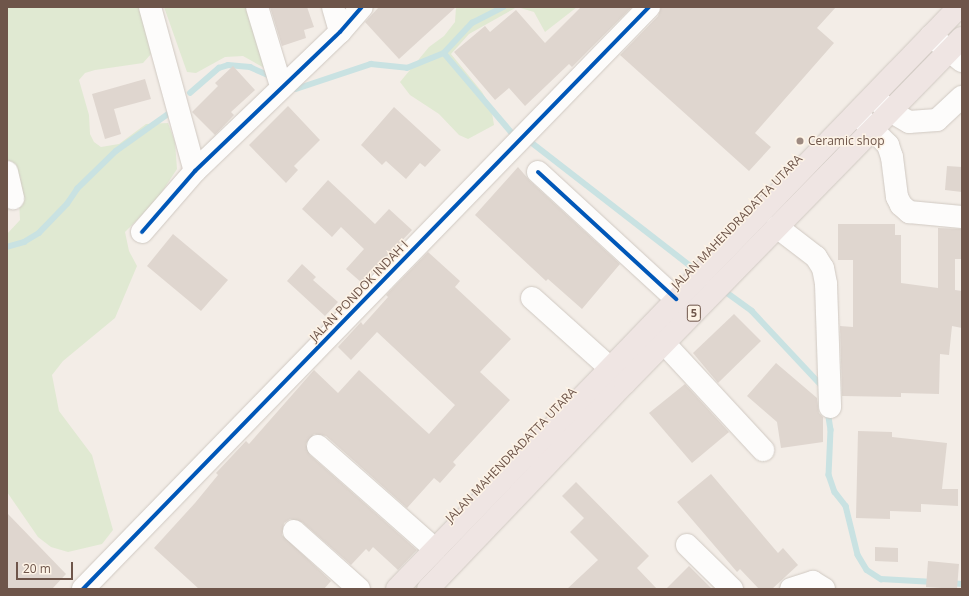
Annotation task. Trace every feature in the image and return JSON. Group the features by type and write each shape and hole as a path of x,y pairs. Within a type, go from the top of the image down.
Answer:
{"highway":[{"name":"JALAN MAHENDRADATTA UTARA","path":"397,589 609,367 857,114 959,7"},
{"name":"5","path":"428,589 664,343 890,111 958,50"}],"street":[{"path":"150,7 195,171"},
{"path":"256,7 282,86"},
{"path":"333,7 340,32"},
{"path":"142,232 195,171 340,32 362,7"},
{"name":"JALAN PONDOK INDAH I","path":"82,589 649,7"},
{"path":"931,36 958,50"},
{"path":"873,97 890,111 909,122 937,120 962,97"},
{"path":"857,114 888,145 892,157 897,197 901,205 909,212 962,217"},
{"path":"7,172 13,198"},
{"path":"538,172 676,299"},
{"path":"777,228 816,257 823,268 826,284 830,407"},
{"path":"532,298 609,367"},
{"path":"664,343 763,450"},
{"path":"318,446 435,549"},
{"path":"294,532 359,589"},
{"path":"687,545 732,589"},
{"path":"791,589 813,582 824,589"}],"green space":[{"path":"7,7 141,7 151,54 143,63 95,70 85,73 79,80 89,115 90,134 94,142 101,147 119,144 146,124 168,123 175,142 177,169 156,201 125,232 129,251 137,266 115,318 63,361 52,375 59,411 92,455 113,530 102,544 68,552 51,547 38,537 7,492 7,234 20,220 18,182 7,163"},
{"path":"164,7 248,7 268,70 243,56 225,57 196,73 187,72"},
{"path":"456,7 517,7 469,34 451,54 482,92 491,107 494,125 468,139 459,135 439,114 410,95 400,82 429,47 444,36 455,22"},
{"path":"517,7 577,7 545,32 534,12"}],"building":[{"path":"270,7 307,7 314,27 304,30 306,38 282,46"},
{"path":"379,7 456,7 399,59 365,22"},
{"path":"581,7 632,7 572,67 569,64 525,106 509,88 495,100 454,52 485,26 490,32 516,10 545,43"},
{"path":"661,7 836,7 817,28 834,43 755,133 771,147 749,171 620,55 658,16"},
{"path":"233,66 255,90 231,112 234,115 215,135 192,112 218,86 215,83"},
{"path":"145,79 151,99 114,109 121,134 105,139 92,94"},
{"path":"288,106 320,140 294,166 298,170 286,183 249,145"},
{"path":"394,107 441,150 425,167 420,163 406,179 386,161 382,165 361,145"},
{"path":"947,166 962,167 962,192 945,190"},
{"path":"518,167 530,181 620,264 582,309 548,279 546,281 475,215"},
{"path":"328,180 375,224 389,209 412,230 362,283 346,269 364,249 341,227 332,237 302,209"},
{"path":"838,224 895,224 895,235 901,235 901,283 938,288 938,228 962,229 962,259 955,259 955,290 962,291 962,328 952,326 949,355 940,354 939,394 901,393 901,397 842,396 840,326 853,327 853,260 838,260"},
{"path":"173,234 228,280 201,311 147,266"},
{"path":"428,252 460,281 455,287 511,339 480,372 510,400 453,462 456,465 440,483 434,478 407,508 326,436 314,434 306,444 310,455 417,550 398,570 373,547 369,552 366,549 351,565 302,522 290,519 284,523 282,535 331,581 324,589 199,589 154,548 195,503 218,475 216,473 246,441 249,444 314,370 338,393 359,370 429,434 455,405 377,332 351,360 338,347 361,322 363,325 388,297 386,295"},
{"path":"302,264 316,277 313,280 338,302 325,316 287,281"},
{"path":"734,314 761,341 718,383 693,353"},
{"path":"776,363 817,398 819,413 823,417 823,442 781,448 777,422 747,396"},
{"path":"685,384 729,432 692,463 649,413"},
{"path":"858,431 892,432 892,437 947,443 942,489 958,489 958,506 921,504 921,512 890,511 890,519 856,518"},
{"path":"711,474 778,553 783,548 798,565 772,589 759,589 740,569 737,572 677,502"},
{"path":"576,482 649,556 637,568 657,589 567,589 598,560 570,532 584,518 562,496"},
{"path":"7,513 66,574 52,589 7,589"},
{"path":"875,547 898,548 898,562 875,561"},
{"path":"928,561 959,564 957,589 926,587"},
{"path":"689,566 712,589 666,589"}],"waterway":[{"path":"296,89 371,64 407,68 444,53 472,23 503,7"},
{"path":"444,53 512,133 517,135"},
{"path":"190,93 219,68 228,65 250,67 270,76"},
{"path":"7,247 24,242 39,233 67,204 77,189 116,151 168,114"},
{"path":"527,139 697,271"},
{"path":"722,289 752,311 823,387"},
{"path":"828,411 831,430 829,475 835,492 846,506 858,555 867,570 881,579 934,582"},
{"path":"950,583 962,584"}],"cycle path":[{"path":"142,232 195,171 340,32 362,7"},
{"path":"83,589 649,7"},
{"path":"538,172 676,299"}],"place":[{"name":"Ceramic shop","path":"800,141"}]}
